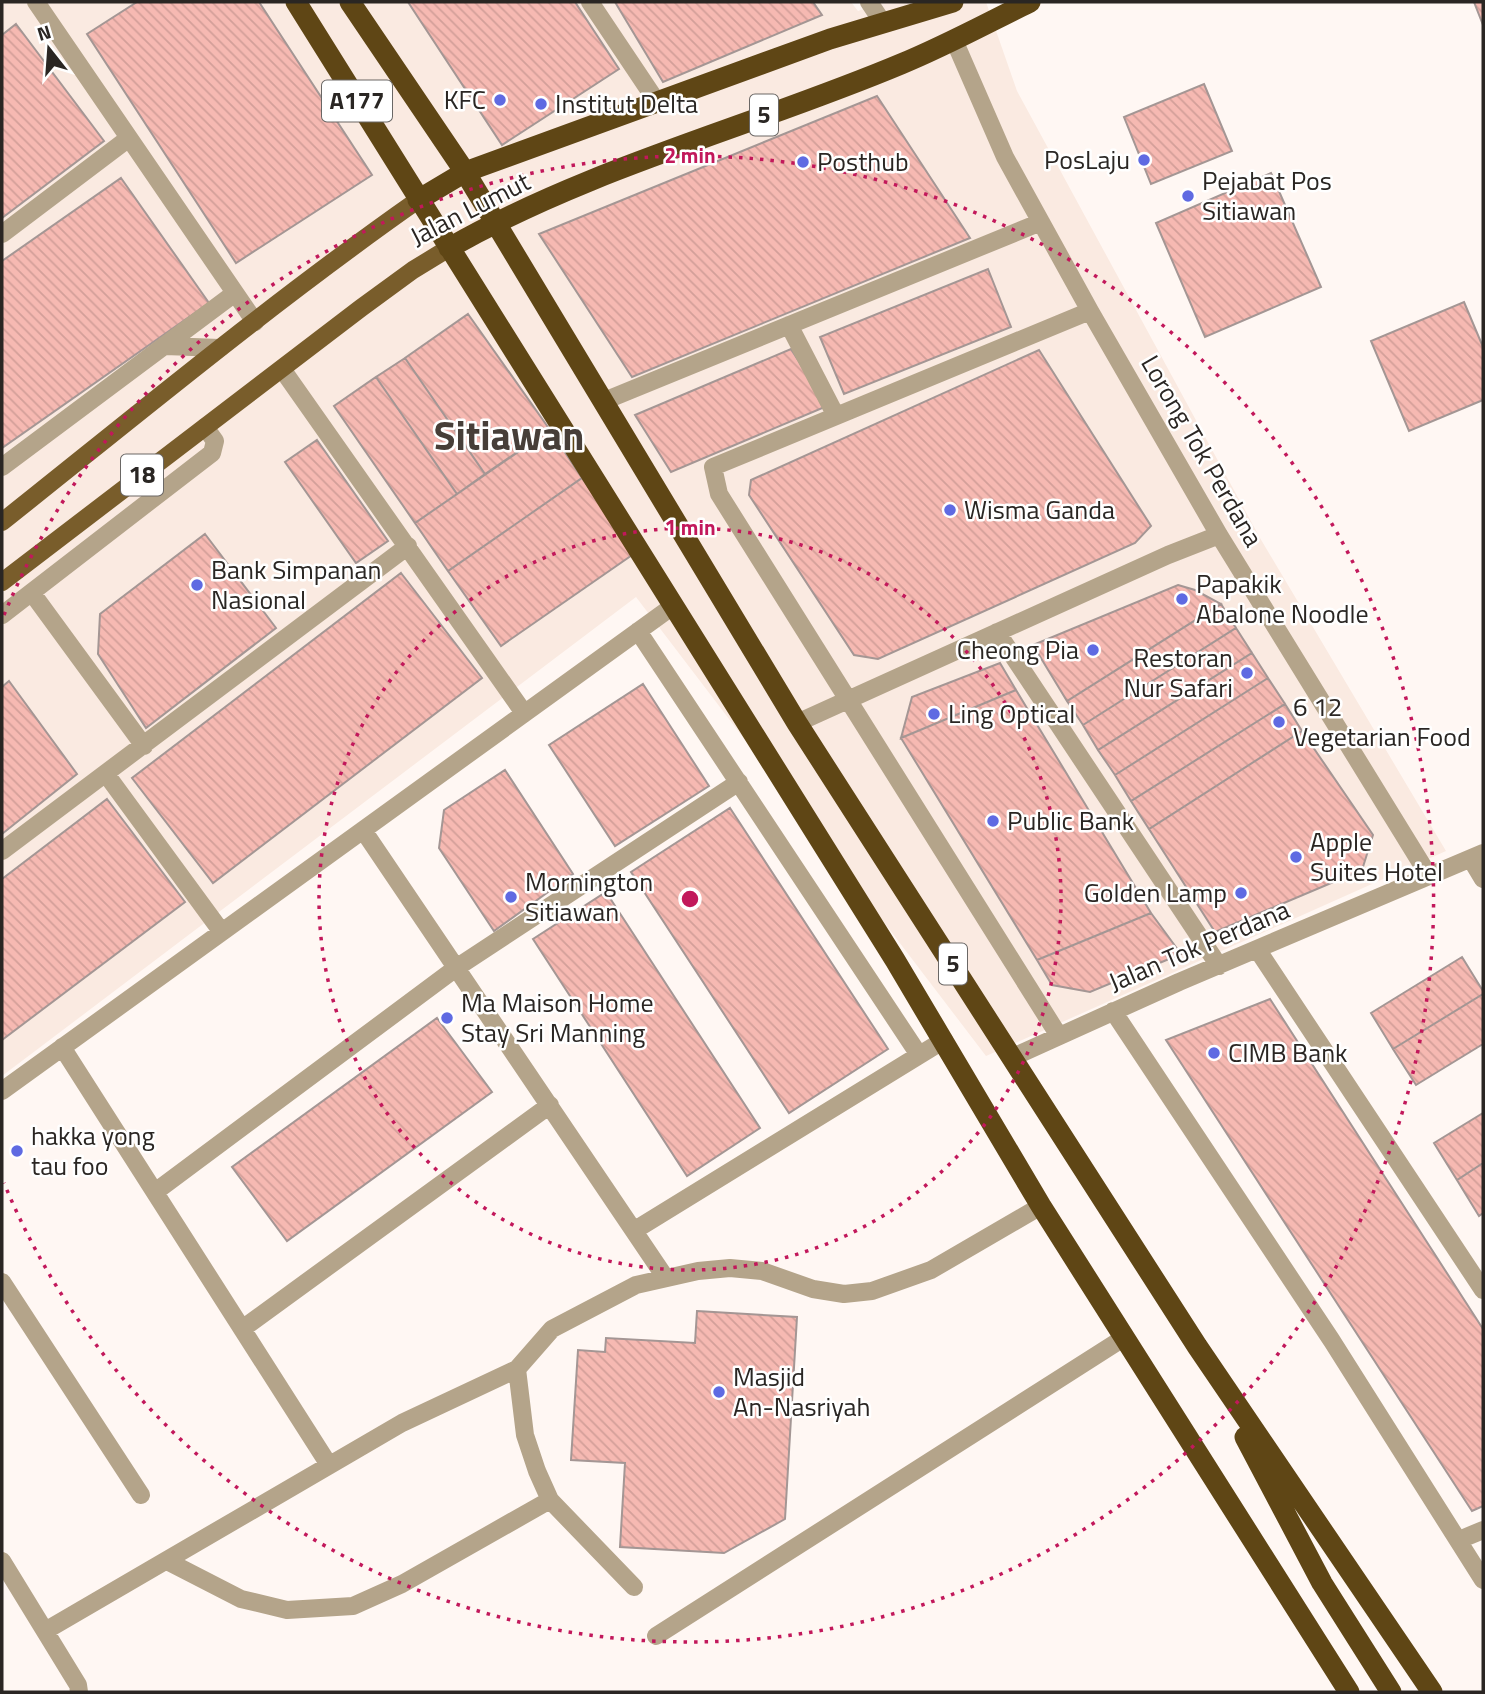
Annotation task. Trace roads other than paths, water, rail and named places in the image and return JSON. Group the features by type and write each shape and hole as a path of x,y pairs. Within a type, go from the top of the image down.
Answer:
{"highway":[{"name":"A177","path":"296,2 418,200"},
{"name":"A177","path":"350,2 465,172"},
{"name":"Jalan Lumut","path":"418,200 465,172 830,39 953,2"},
{"name":"Jalan Lumut","path":"449,248 495,222 660,154 901,64 1030,2"},
{"name":"5","path":"465,172 797,723 1197,1346 1432,1692"},
{"name":"5","path":"418,200 944,1040 1041,1206 1349,1692"},
{"path":"1197,1346 1322,1583 1391,1692"}],"main road":[{"name":"Jalan Lumut","path":"2,522 220,348 418,200"},
{"name":"Jalan Lumut","path":"2,582 413,270 449,248"}],"street":[{"path":"36,2 255,322"},
{"path":"590,2 657,102"},
{"path":"869,2 883,23"},
{"name":"Lorong Tok Perdana","path":"954,40 1004,157 1090,311 1219,535 1429,876"},
{"path":"2,234 129,138"},
{"path":"604,401 1041,222"},
{"path":"2,467 235,293"},
{"path":"1059,1036 719,494 713,467 1090,311"},
{"path":"789,325 836,416"},
{"path":"165,346 220,348"},
{"path":"282,369 524,713"},
{"path":"2,615 212,453 215,441 205,427"},
{"path":"797,723 1168,555 1219,535"},
{"path":"2,851 408,546"},
{"path":"32,593 144,746"},
{"path":"2,1091 673,606"},
{"path":"638,631 919,1055"},
{"path":"996,632 1219,966"},
{"path":"106,774 222,931"},
{"path":"155,1192 456,968 739,782"},
{"path":"363,830 665,1277"},
{"path":"1477,856 1483,879"},
{"name":"Jalan Tok Perdana","path":"1013,1057 1257,949 1477,856"},
{"path":"1257,949 1483,1290"},
{"path":"1113,1012 1332,1341 1483,1580"},
{"path":"635,1230 944,1040"},
{"path":"62,1047 329,1465"},
{"path":"242,1329 550,1105"},
{"path":"45,1631 402,1423 517,1369 552,1329 636,1285 698,1271 730,1268 762,1271 813,1289 844,1294 872,1291 931,1270 1041,1206"},
{"path":"2,1282 141,1495"},
{"path":"656,1636 1125,1336"},
{"path":"517,1369 525,1435 550,1500 634,1587"},
{"path":"167,1561 241,1599 287,1610 353,1606 402,1584 550,1500"},
{"path":"1459,1540 1483,1530"},
{"path":"2,1561 78,1685 79,1692"}],"place":[{"name":"KFC","path":"500,100"},
{"name":"Institut Delta","path":"541,104"},
{"name":"PosLaju","path":"1144,160"},
{"name":"Posthub","path":"803,162"},
{"name":"Pejabat Pos Sitiawan","path":"1188,196"},
{"name":"Wisma Ganda","path":"950,510"},
{"name":"Bank Simpanan Nasional","path":"197,585"},
{"name":"Papakik Abalone Noodle","path":"1182,599"},
{"name":"Cheong Pia","path":"1093,650"},
{"name":"Restoran Nur Safari","path":"1247,673"},
{"name":"Ling Optical","path":"934,714"},
{"name":"6 12 Vegetarian Food","path":"1279,722"},
{"name":"Public Bank","path":"993,821"},
{"name":"Apple Suites Hotel","path":"1296,857"},
{"name":"Golden Lamp","path":"1241,893"},
{"name":"Mornington Sitiawan","path":"511,897"},
{"name":"Ma Maison Home Stay Sri Manning","path":"447,1018"},
{"name":"CIMB Bank","path":"1214,1053"},
{"name":"hakka yong tau foo","path":"17,1151"},
{"name":"Masjid An-Nasriyah","path":"719,1392"}],"district":[{"name":"Sitiawan","path":"509,436"}]}
